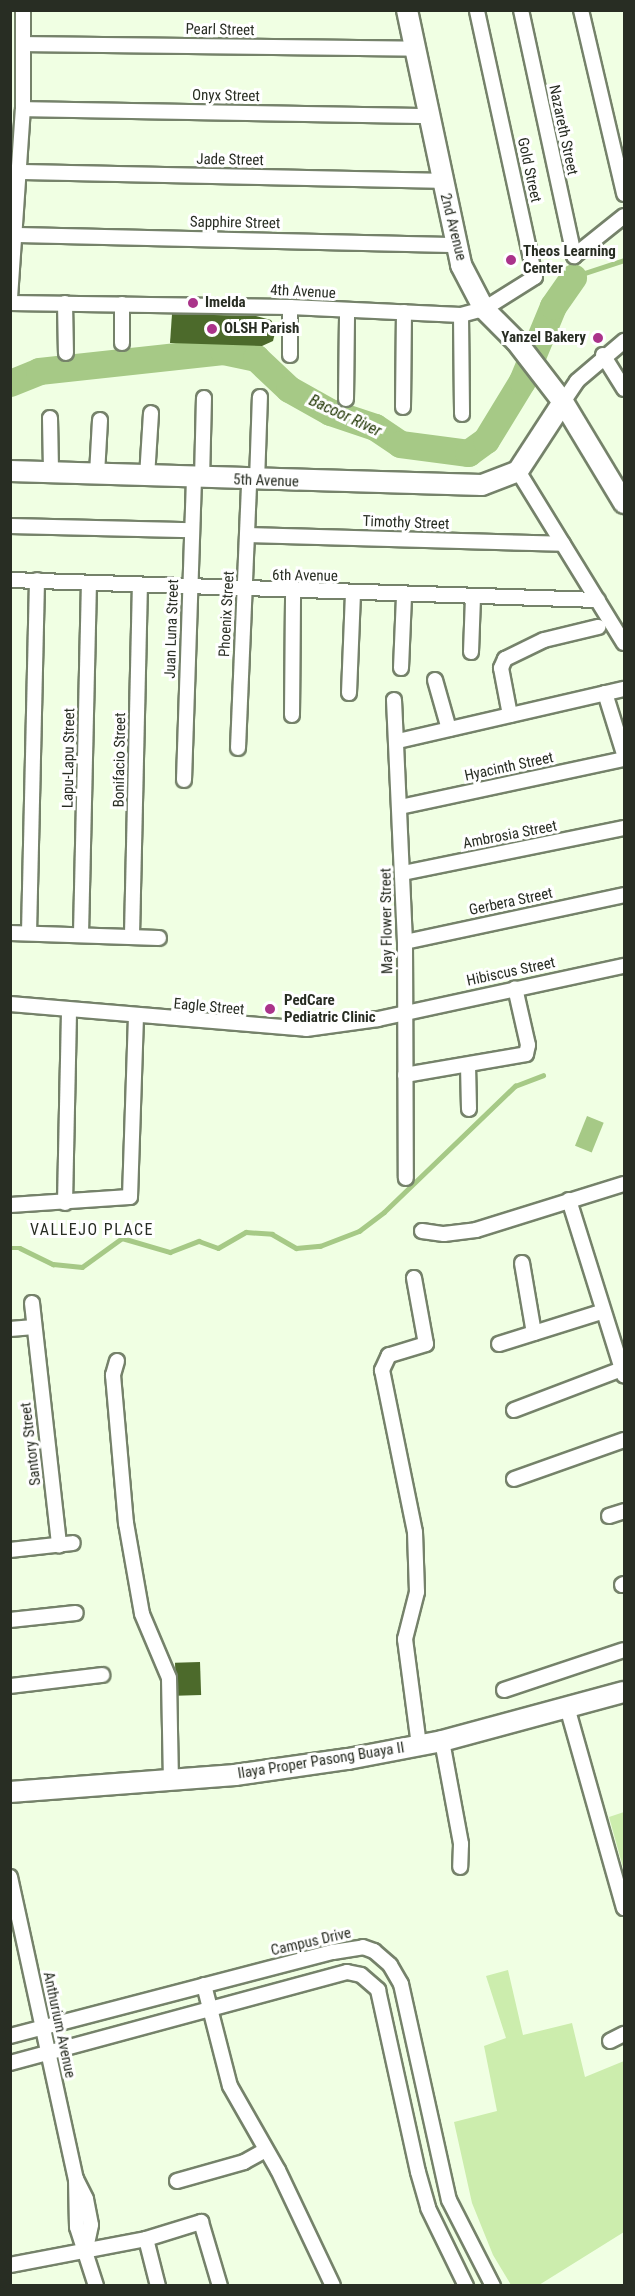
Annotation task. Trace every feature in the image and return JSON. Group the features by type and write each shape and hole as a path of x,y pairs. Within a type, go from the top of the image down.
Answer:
{"street":[{"path":"10,298 23,109 25,44 23,10"},
{"name":"2nd Avenue","path":"407,10 454,245 484,309 516,340 559,397 624,503"},
{"name":"Gold Street","path":"477,10 535,277 484,309"},
{"name":"Nazareth Street","path":"521,10 574,256 624,216"},
{"path":"581,10 624,194"},
{"name":"Pearl Street","path":"25,44 415,49"},
{"name":"Onyx Street","path":"23,109 428,116"},
{"name":"Jade Street","path":"18,172 442,181"},
{"name":"Sapphire Street","path":"14,235 454,245"},
{"name":"4th Avenue","path":"10,303 290,307 461,315 484,309"},
{"path":"64,303 66,353"},
{"path":"122,304 122,343"},
{"path":"290,307 290,355"},
{"path":"346,399 347,310"},
{"path":"403,407 404,312"},
{"path":"461,315 462,414"},
{"path":"624,341 603,355 559,397 518,471 624,643"},
{"path":"603,355 624,389"},
{"name":"Phoenix Street","path":"238,748 247,535 260,397"},
{"name":"Juan Luna Street","path":"184,780 192,530 204,398"},
{"path":"147,477 151,413"},
{"path":"50,418 51,472"},
{"path":"97,474 100,420"},
{"name":"5th Avenue","path":"10,471 253,481 482,485 518,471"},
{"path":"10,526 192,530"},
{"name":"Timothy Street","path":"247,535 563,544"},
{"name":"6th Avenue","path":"10,580 245,591 598,600"},
{"path":"29,933 37,580"},
{"name":"Lapu-Lapu Street","path":"81,934 89,584"},
{"name":"Bonifacio Street","path":"132,935 140,585"},
{"path":"292,715 293,592"},
{"path":"349,693 353,594"},
{"path":"401,668 404,595"},
{"path":"471,652 473,597"},
{"path":"510,715 501,668 505,659 544,640 598,627"},
{"path":"435,680 450,729"},
{"path":"398,741 624,688"},
{"path":"605,693 624,754"},
{"name":"May Flower Street","path":"394,700 398,741 405,942 406,1178"},
{"name":"Hyacinth Street","path":"400,807 624,759"},
{"name":"Ambrosia Street","path":"403,873 624,828"},
{"name":"Gerbera Street","path":"405,942 624,895"},
{"path":"10,933 132,935 159,938"},
{"name":"Hibiscus Street","path":"404,1012 624,966"},
{"path":"405,1075 526,1054 528,1045 515,988"},
{"name":"Eagle Street","path":"10,1004 306,1029 404,1012"},
{"path":"64,1203 69,1010"},
{"path":"10,1205 130,1197 136,1016"},
{"path":"468,1065 469,1109"},
{"path":"422,1230 444,1234 476,1230 624,1184"},
{"path":"514,1410 623,1372 601,1312 569,1200"},
{"path":"522,1263 534,1333"},
{"path":"414,1278 426,1344 388,1355 382,1370 415,1532 417,1592 405,1639 419,1745"},
{"name":"Santory Street","path":"10,1550 66,1544 32,1303"},
{"path":"499,1344 601,1312"},
{"path":"10,1329 34,1327"},
{"path":"117,1361 113,1375 126,1523 142,1614 169,1678 171,1780"},
{"path":"514,1479 624,1440"},
{"path":"609,1516 624,1511"},
{"path":"10,1620 76,1613"},
{"path":"504,1690 624,1650"},
{"path":"10,1686 102,1675"},
{"name":"Ilaya Proper Pasong Buaya II","path":"10,1792 257,1772 442,1741 624,1692"},
{"path":"567,1707 624,1908"},
{"path":"442,1741 461,1844 460,1867"},
{"name":"Anthurium Avenue","path":"10,1877 76,2180 73,2204 96,2286"},
{"name":"Campus Drive","path":"10,2036 355,1947 374,1951 390,1965 401,1984 449,2200 493,2286"},
{"path":"10,2063 347,1972 374,1984 428,2208 466,2286"},
{"path":"204,1985 230,2086 266,2150 333,2286"},
{"path":"610,2041 624,2034"},
{"path":"177,2181 244,2162 266,2150"},
{"path":"10,2265 86,2248 146,2239 201,2222 220,2286"},
{"path":"146,2239 158,2286"}],"shaded area":[{"path":"587,1116 604,1123 592,1152 575,1146"},
{"path":"624,1812 624,1871 609,1817"},
{"path":"508,1970 523,2035 572,2023 585,2077 624,2061 624,2232 539,2285 511,2285 493,2255 472,2203 454,2122 497,2111 484,2046 506,2038 486,1976"}],"building":[{"path":"172,314 256,316 271,320 276,329 273,341 262,346 170,343"},
{"path":"200,1662 201,1695 176,1696 175,1663"}],"waterway":[{"name":"Bacoor River","path":"573,277 624,260"},
{"name":"Bacoor River","path":"10,383 39,371 223,351 256,358 289,389 330,412 375,427 400,444 468,453 486,440 522,381 553,306 573,277"},
{"path":"10,1248 20,1248 53,1264 82,1267 122,1238 170,1252 199,1241 218,1248 246,1232 272,1234 296,1248 320,1246 359,1231 384,1212 515,1086 543,1075"}],"place":[{"name":"Theos Learning Center","path":"511,260"},
{"name":"Imelda","path":"193,303"},
{"name":"OLSH Parish","path":"212,329"},
{"name":"Yanzel Bakery","path":"598,338"},
{"name":"PedCare Pediatric Clinic","path":"270,1009"}],"district":[{"name":"VALLEJO PLACE","path":"92,1230"}]}
